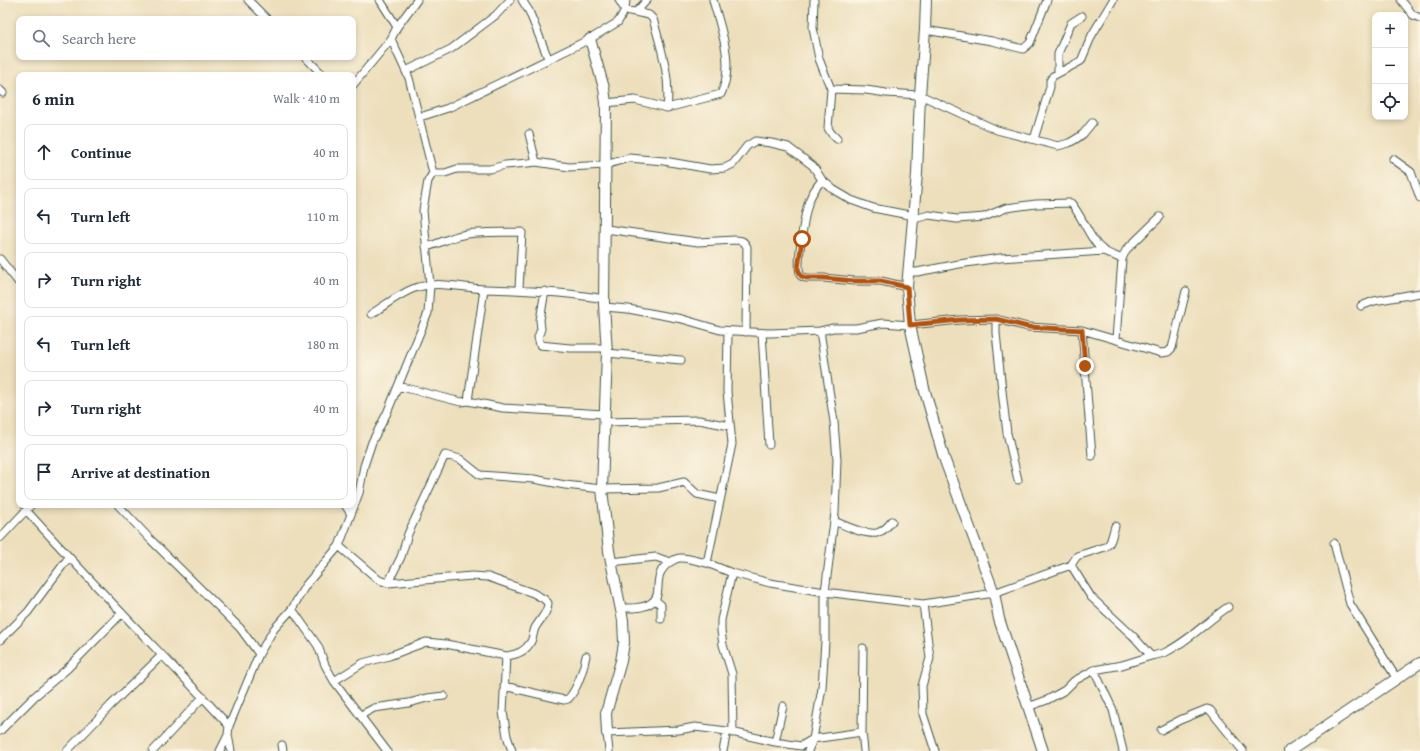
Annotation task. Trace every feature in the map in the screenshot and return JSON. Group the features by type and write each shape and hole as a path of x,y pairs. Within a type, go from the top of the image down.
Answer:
{"street":[{"path":"248,0 263,16"},
{"path":"380,0 397,27"},
{"path":"356,81 391,40 397,27 417,0"},
{"path":"406,71 451,49 496,15 510,0"},
{"path":"522,0 530,12 548,58"},
{"path":"619,0 625,10 649,15 653,19 667,75 669,93 667,108"},
{"path":"420,118 448,108 548,58 590,39 618,22 625,10 626,0"},
{"path":"636,12 647,0"},
{"path":"606,103 635,100 667,108 721,94 725,86 728,56 713,0"},
{"path":"814,0 813,28 818,59 831,89 828,128 837,139"},
{"path":"926,0 917,174 907,287 910,325 924,388 944,458 994,593 999,619 1044,751"},
{"path":"925,30 992,41 1023,50 1030,43 1047,0"},
{"path":"1034,139 1050,87 1050,81 1058,72 1080,61 1092,35 1113,0"},
{"path":"1401,0 1413,15 1420,18"},
{"path":"1058,72 1058,54 1071,23 1082,16"},
{"path":"590,39 604,88 606,103 606,229 604,303 607,351 602,489 611,562 621,608 624,643 621,661 606,713 606,733 609,751"},
{"path":"356,501 364,466 372,442 387,413 428,313 430,285 423,210 428,181 433,173 409,78 391,40"},
{"path":"308,60 320,72"},
{"path":"831,89 866,90 920,95 998,130 1058,146 1069,143 1083,134 1092,123"},
{"path":"529,134 536,162"},
{"path":"433,173 445,173 457,169 490,169 505,165 536,162 569,167 605,165 629,158 664,161 710,168 725,168 734,164 747,146 755,141 788,147 813,166 822,180 834,190 851,200 872,208 914,217 930,215 956,219 984,217 1006,208 1036,204 1071,203 1096,242 1104,251 1122,259"},
{"path":"1393,159 1411,172 1420,198"},
{"path":"822,180 816,186 809,201 803,227 798,269 801,276 806,278 881,281 907,287"},
{"path":"1116,339 1122,259 1126,250 1160,217"},
{"path":"606,229 698,242 740,240 745,242 747,247 746,332"},
{"path":"426,247 464,234 522,232 519,289"},
{"path":"909,272 917,272 1000,258 1104,251"},
{"path":"0,259 16,279"},
{"path":"371,314 406,292 418,287 453,284 484,289 545,291 682,319 720,330 762,333 820,331 833,328 856,328 883,323 910,325 960,320 996,319 1028,327 1082,330 1162,353 1168,352 1172,348 1186,292"},
{"path":"468,401 484,289"},
{"path":"545,291 540,320 541,329 538,337 540,345 681,360"},
{"path":"1361,306 1374,301 1420,293"},
{"path":"996,319 996,333 1007,434 1018,480"},
{"path":"707,563 732,444 727,391 728,330"},
{"path":"1082,330 1092,456"},
{"path":"808,751 813,739 822,688 825,592 834,521 837,460 834,422 820,331"},
{"path":"762,333 769,445"},
{"path":"398,386 461,402 468,401 503,408 605,418 699,420 730,426"},
{"path":"388,583 401,557 408,534 445,455 460,459 480,475 534,479 565,485 602,489 658,488 684,482 697,494 720,499"},
{"path":"0,538 28,508"},
{"path":"30,508 69,557 229,726"},
{"path":"121,508 240,628 259,654"},
{"path":"347,508 351,514"},
{"path":"231,751 228,735 229,726 259,654 274,629 292,609 305,586 339,546 353,508"},
{"path":"834,521 857,531 878,533 887,527 892,520"},
{"path":"621,608 641,607 650,604 655,600 658,593 657,579 660,571 670,562 679,558 707,563 732,573 770,583 825,592 923,604 994,593 1070,565 1077,556 1105,547 1109,544 1115,526"},
{"path":"1334,543 1350,604 1397,679"},
{"path":"334,681 363,663 389,656 426,642 446,644 506,656 514,655 521,652 530,644 535,628 548,609 548,603 533,593 488,577 472,576 388,583 379,580 339,546"},
{"path":"0,640 28,612 69,557"},
{"path":"611,562 656,557 670,562"},
{"path":"656,557 660,571"},
{"path":"1070,565 1091,597 1134,637 1151,656"},
{"path":"723,751 730,732 732,674 723,645 721,620 732,573"},
{"path":"655,600 661,605 661,619"},
{"path":"923,604 930,658 922,686 923,714 935,751"},
{"path":"1028,707 1047,700 1065,690 1074,681 1094,670 1122,665 1166,652 1196,632 1212,617 1228,607"},
{"path":"292,609 318,646 325,665 334,681 387,751"},
{"path":"0,731 35,696 67,669 122,612"},
{"path":"863,648 862,732 864,751"},
{"path":"67,751 162,655"},
{"path":"506,656 503,712 507,736 512,751"},
{"path":"504,686 564,700 568,699 572,695 584,669 586,656"},
{"path":"1290,751 1420,663"},
{"path":"1094,670 1113,710 1123,751"},
{"path":"361,716 374,708 444,696"},
{"path":"153,751 203,697"},
{"path":"775,742 783,706"},
{"path":"1161,730 1180,720 1208,709 1243,751"},
{"path":"606,733 679,730 695,727 730,732 801,746 813,739 862,732"},
{"path":"220,751 228,735"}],"route":[{"path":"802,239 798,269 801,276 806,278 881,281 907,287 910,325 960,320 996,319 1028,327 1082,330 1085,366"}]}
